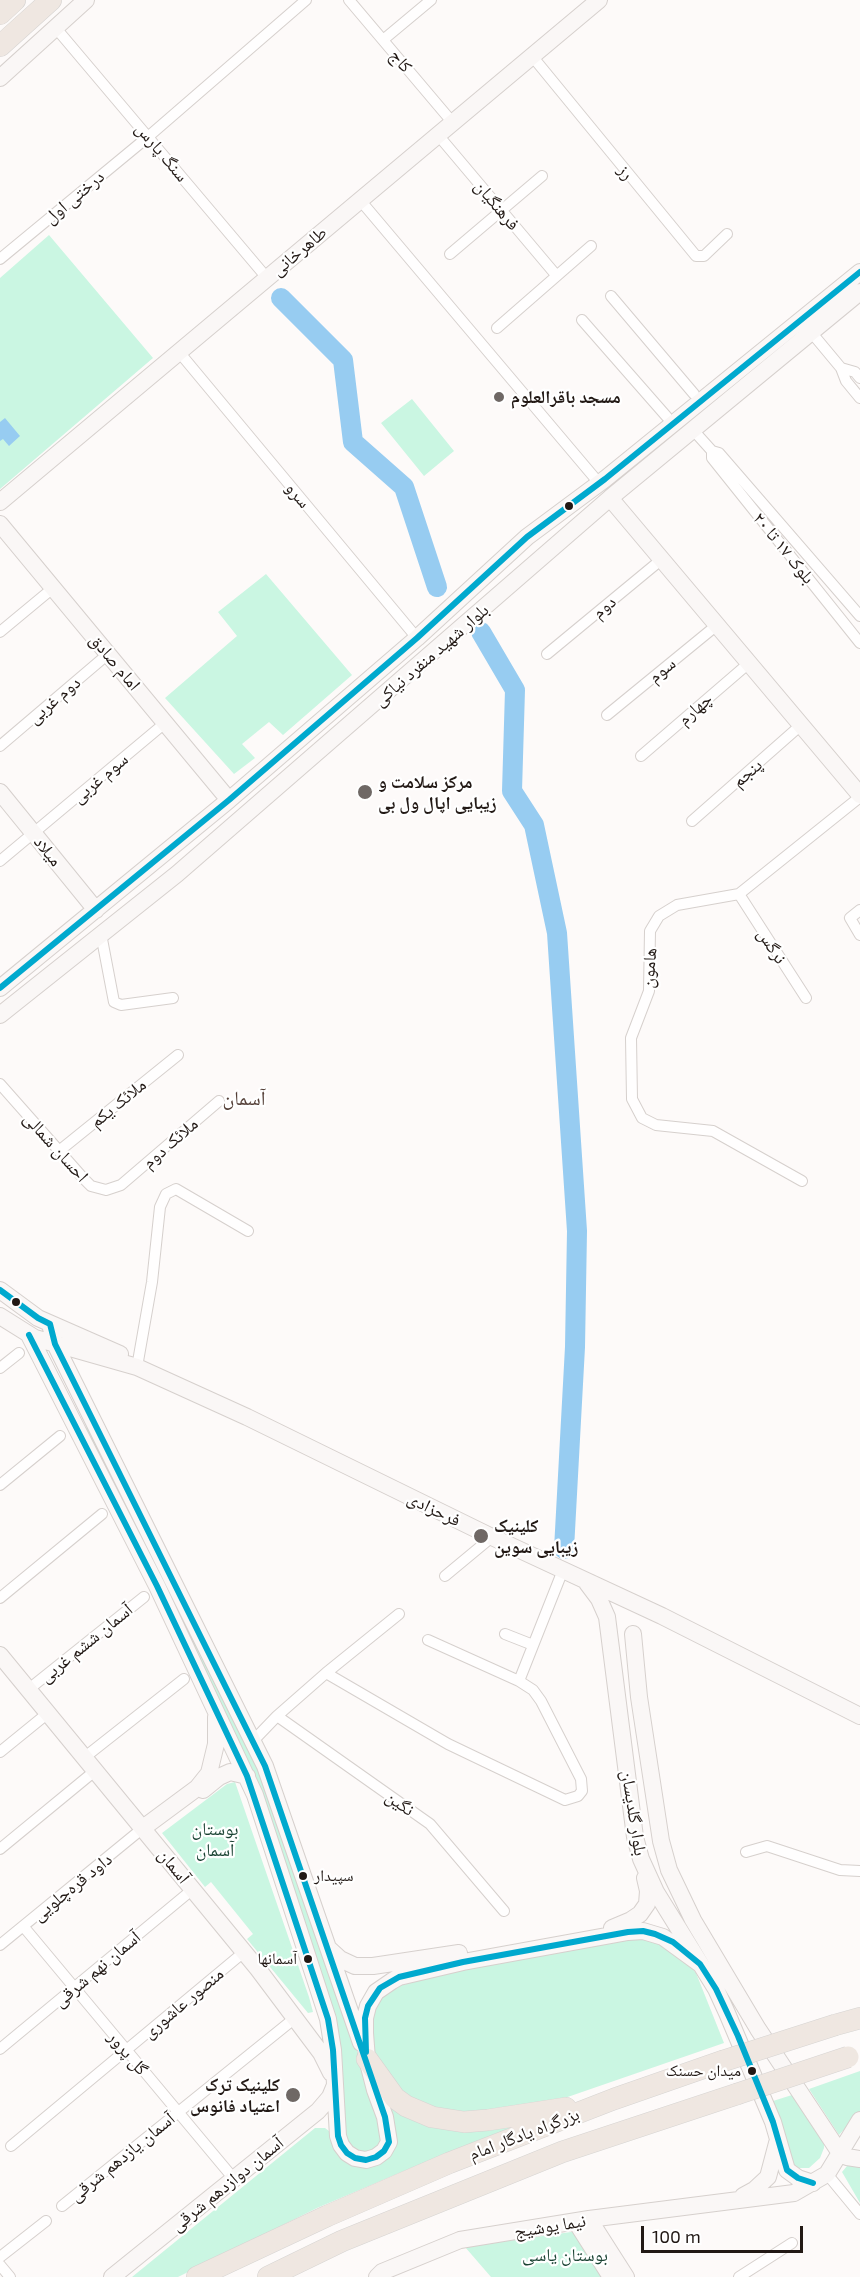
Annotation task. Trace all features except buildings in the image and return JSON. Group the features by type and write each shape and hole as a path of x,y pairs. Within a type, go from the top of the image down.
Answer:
{"highway":[{"path":"0,14 15,0"},
{"path":"0,46 51,0"},
{"name":"بزرگراه یادگار امام","path":"197,2277 327,2216 449,2163 614,2099 723,2061 860,2018"},
{"name":"بزرگراه یادگار امام","path":"268,2277 342,2241 562,2152 854,2055"},
{"path":"367,2060 400,2102 418,2113 446,2121 464,2122 511,2117 614,2099"},
{"path":"291,2277 342,2241"}],"street":[{"path":"0,78 86,0"},
{"path":"149,136 306,0"},
{"name":"کاج","path":"349,0 453,123"},
{"path":"383,40 431,0"},
{"name":"طاهرخانی","path":"0,502 599,0"},
{"name":"سنگ پارس","path":"56,27 267,278"},
{"name":"رز","path":"532,56 696,256 704,256 727,234"},
{"name":"فرهنگیان","path":"438,135 556,275"},
{"name":"درختی اول","path":"0,259 149,136"},
{"path":"450,254 542,176"},
{"path":"360,200 602,481 616,462 667,417 860,261"},
{"path":"497,328 591,246"},
{"name":"بلوار شهید منفرد نیاکی","path":"0,988 229,800 417,638 527,537 602,481 860,272"},
{"name":"بلوار شهید منفرد نیاکی","path":"0,1015 177,874 610,498 860,292"},
{"path":"611,296 694,394"},
{"path":"582,320 667,417"},
{"path":"811,332 841,368 846,381 860,398"},
{"name":"سرو","path":"179,352 417,638"},
{"path":"841,368 855,372 860,378"},
{"path":"694,431 712,451 719,453 860,616"},
{"name":"بلوک ۱۷ تا ۲۰","path":"712,451 712,458 860,643"},
{"path":"610,498 860,796"},
{"name":"امام صادق","path":"0,524 229,800"},
{"name":"دوم","path":"547,654 662,559"},
{"path":"0,632 53,588"},
{"path":"452,606 448,616 450,622 457,626 469,622"},
{"name":"سوم","path":"607,714 717,625"},
{"name":"دوم غربی","path":"0,746 108,654"},
{"name":"چهارم","path":"641,756 749,663"},
{"name":"سوم غربی","path":"0,861 165,723"},
{"name":"پنجم","path":"692,821 801,725"},
{"name":"میلاد","path":"0,792 96,910"},
{"name":"هامون","path":"802,1181 713,1131 656,1125 642,1118 632,1099 631,1038 650,991 651,932 659,916 677,905 739,894 860,796"},
{"path":"159,858 175,858 179,867 177,874"},
{"name":"نرگس","path":"739,894 806,998"},
{"path":"860,910 850,918 860,935"},
{"path":"101,934 114,1002 122,1005 173,998"},
{"name":"ملائک یکم","path":"59,1151 178,1055"},
{"name":"احسان شمالی","path":"0,1084 91,1186 106,1190 121,1185"},
{"name":"ملائک دوم","path":"121,1185 219,1101"},
{"path":"137,1367 152,1282 160,1207 166,1194 176,1189 248,1231"},
{"path":"0,1290 38,1318 105,1346 126,1357 137,1367"},
{"path":"0,1316 29,1335 137,1367"},
{"path":"50,1324 55,1344 269,1777 367,2060 385,2117 389,2142 384,2151 366,2160 347,2153 331,2127 323,2122 304,2126 287,2136"},
{"path":"29,1335 157,1586 247,1776 322,2002 333,2050 338,2136 341,2145"},
{"path":"0,1368 19,1353"},
{"path":"79,1389 83,1364 92,1357 100,1356"},
{"name":"فرحزادی","path":"137,1367 247,1417 492,1537 662,1616 860,1716"},
{"path":"76,1425 91,1416"},
{"path":"0,1485 60,1436"},
{"path":"0,1598 102,1514"},
{"path":"446,1576 492,1537"},
{"path":"519,1681 564,1570"},
{"name":"بلوار گلدیسان","path":"585,1580 607,1617 635,1837 641,1859 656,1892 716,1989 731,2020 773,2122 788,2170 798,2178 820,2179"},
{"name":"آسمان ششم غربی","path":"29,1689 144,1597"},
{"path":"253,1741 277,1716 326,1673 399,1614"},
{"path":"610,1636 622,1628 627,1628 633,1634 644,1623 662,1616"},
{"path":"505,1634 533,1645"},
{"name":"بلوار گلدیسان","path":"633,1634 639,1697 661,1841 669,1870 693,1920 726,1978 840,2153"},
{"path":"326,1673 448,1744 565,1800 578,1796 582,1791 581,1779 566,1745 533,1690 519,1681 428,1640"},
{"name":"آسمان","path":"0,1654 244,1952 321,2052 335,2085"},
{"path":"0,1849 184,1679"},
{"path":"145,1830 196,1788 209,1773 216,1744 216,1710"},
{"path":"0,1752 48,1713"},
{"name":"نگین","path":"277,1716 430,1824 504,1911"},
{"path":"145,1830 219,1777 233,1772 247,1776"},
{"name":"داود قره‌چلویی","path":"0,1945 145,1830"},
{"path":"746,1852 767,1846 840,1870 860,1871"},
{"path":"328,1948 347,1964 374,1966 595,1933 631,1920 640,1914 647,1904 648,1891 641,1859"},
{"name":"آسمان نهم شرقی","path":"0,2049 193,1889"},
{"name":"گل پرور","path":"23,1926 234,2179"},
{"path":"367,2060 365,2018 368,2006 380,1988 399,1977 463,1962 643,1931 663,1937 700,1964"},
{"name":"منصور عاشوری","path":"10,2146 244,1952"},
{"path":"295,2018 306,2024 316,2024 322,2013 322,2002"},
{"name":"آسمان یازدهم شرقی","path":"62,2206 295,2018"},
{"name":"آسمان دوازدهم شرقی","path":"112,2277 325,2104 335,2085"},
{"path":"860,2120 840,2153 820,2179 860,2214"},
{"path":"731,2200 754,2190 768,2177 778,2139"},
{"path":"840,2153 847,2157 860,2159"},
{"name":"نیما یوشیج","path":"377,2277 382,2272 460,2240 582,2220 786,2194 820,2179"},
{"path":"582,2220 611,2277"},
{"path":"582,2220 626,2277"},
{"path":"0,2257 46,2221"},
{"path":"739,2277 792,2243"},
{"path":"0,2265 10,2277"}],"green space":[{"path":"49,235 153,358 0,489 0,278"},
{"path":"412,399 454,451 424,476 381,423"},
{"path":"266,574 352,675 283,735 269,722 242,744 255,758 234,774 165,698 237,636 218,612"},
{"path":"87,1426 263,1780 382,2123 381,2140 370,2152 359,2151 351,2147 346,2140 335,2021 271,1825 86,1429"},
{"name":"بوستان آسمان","path":"235,1782 313,2012 308,2013 247,1939 253,1934 211,1882 205,1887 162,1833 227,1784"},
{"path":"646,1937 683,1957 696,1973 724,2043 556,2101 475,2114 408,2103 375,2054 369,2033 377,2001 395,1987 483,1964"},
{"path":"860,2071 860,2112 839,2135 809,2089"},
{"path":"792,2095 824,2143 820,2158 809,2168 798,2168 792,2164 773,2101"},
{"path":"393,2101 524,2123 317,2208 178,2277 132,2277 315,2128 325,2128 329,2131 337,2150 353,2163 396,2140 394,2121 384,2102"},
{"path":"860,2164 860,2203 842,2172 847,2166"},
{"name":"بوستان یاسی","path":"578,2231 605,2277 491,2277 465,2247"}],"water":[{"path":"5,418 20,436 9,446 3,439 0,441 0,422"}],"waterway":[{"path":"281,298 343,360 353,442 404,487 437,587"},
{"path":"481,632 515,690 512,791 534,825 557,933 577,1231 575,1347 564,1549"}],"transit line":[{"path":"0,988 229,800 417,638 527,537 605,479 860,272"},
{"path":"0,1290 50,1324 55,1344 265,1766 385,2117 389,2142 384,2151 376,2157 366,2160 355,2158 341,2145 338,2136 333,2050 328,2019 247,1776 157,1586 29,1335"},
{"path":"366,2052 365,2018 368,2006 380,1988 399,1977 463,1962 628,1932 643,1931 655,1934 673,1942 700,1964 716,1989 773,2122 787,2170 798,2178 813,2183"}],"place":[{"name":"مسجد باقرالعلوم","path":"499,397"},
{"name":"مرکز سلامت و زیبایی اپال ول بی","path":"365,792"},
{"name":"کلینیک زیبایی سوین","path":"481,1536"},
{"name":"سپیدار","path":"303,1876"},
{"name":"آسمانها","path":"308,1959"},
{"name":"میدان حسنک","path":"752,2071"},
{"name":"کلینیک ترک اعتیاد فانوس","path":"293,2095"}],"district":[{"name":"آسمان","path":"244,1098"}]}
